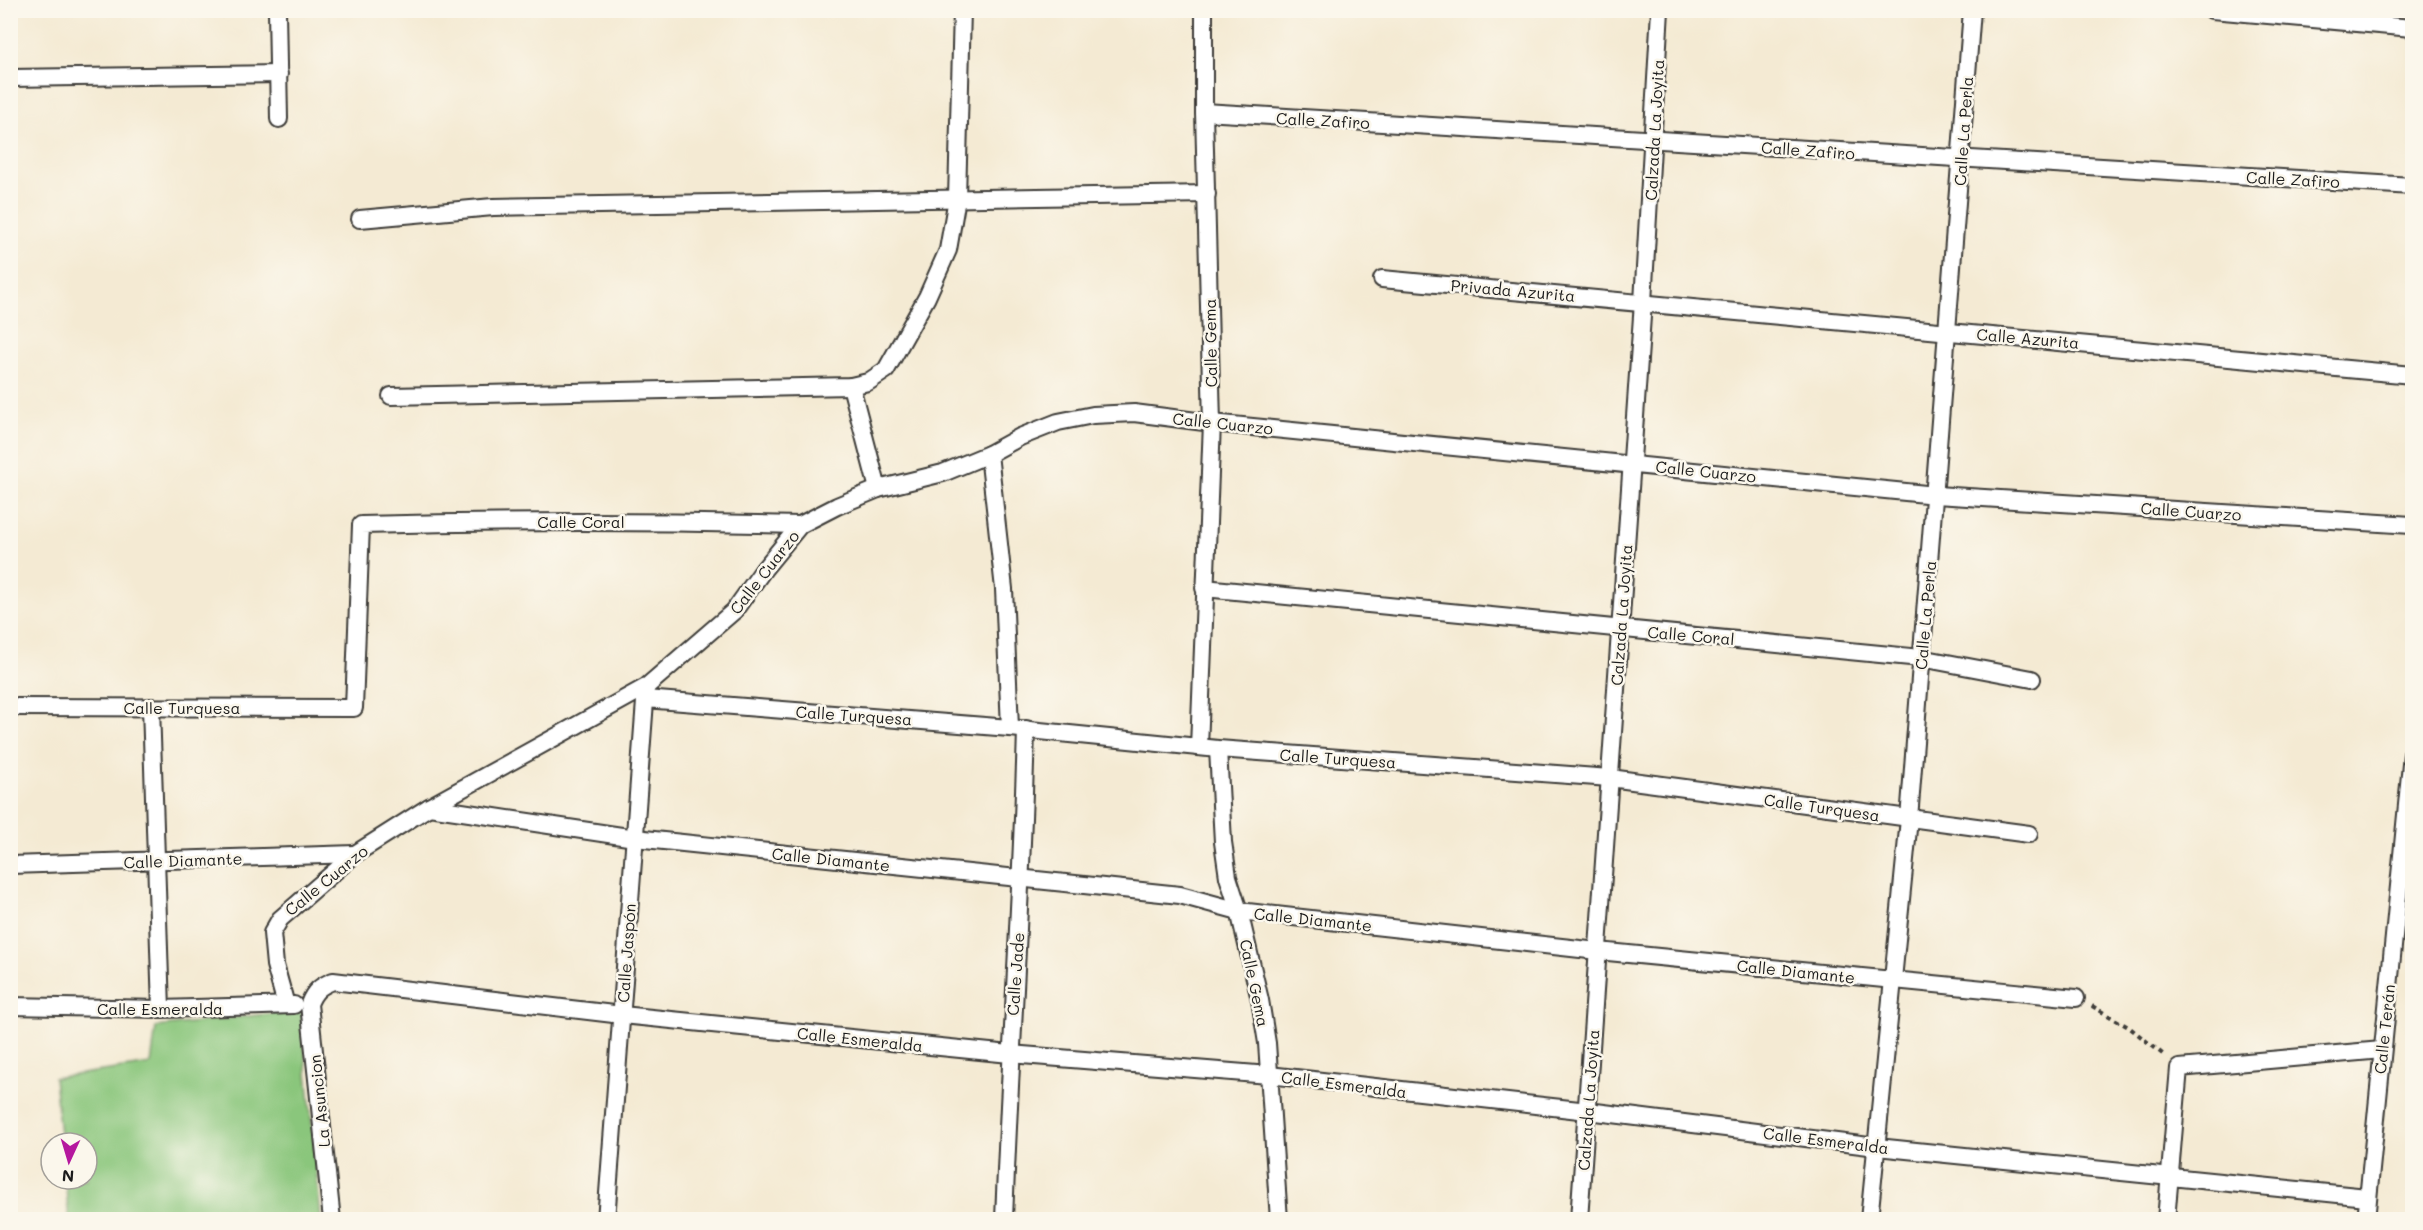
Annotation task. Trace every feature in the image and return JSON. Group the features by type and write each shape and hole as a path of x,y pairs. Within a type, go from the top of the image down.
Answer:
{"street":[{"path":"277,10 279,120"},
{"path":"391,396 851,386 868,382 886,370 927,297 948,250 957,198 962,10"},
{"name":"Calle Gema","path":"1199,747 1212,423 1208,194 1204,112 1204,10"},
{"name":"Calzada La Joyita","path":"1579,1220 1654,140 1660,10"},
{"name":"Calle La Perla","path":"1869,1220 1909,819 1972,10"},
{"path":"2212,10 2319,15 2412,28"},
{"path":"10,78 279,74"},
{"name":"Calle Zafiro","path":"1204,112 2412,186"},
{"path":"360,219 494,207 1208,194"},
{"name":"Privada Azurita","path":"1382,279 1643,302"},
{"name":"Calle Azurita","path":"1643,302 2412,375"},
{"path":"851,386 878,489"},
{"name":"Calle Cuarzo","path":"286,1005 275,965 272,933 280,919 355,854 429,807 646,693 734,612 764,568 800,525 878,489 942,473 1058,422 1093,415 1134,413 1212,423 1936,495 2412,525"},
{"name":"Calle Jade","path":"989,454 1018,728 1022,878 1010,1054 1004,1220"},
{"name":"Calle Coral","path":"354,708 362,525 508,521 654,521 800,525"},
{"name":"Calle Coral","path":"1204,588 1921,658 2032,679"},
{"name":"Calle Turquesa","path":"646,693 1218,749 1610,778 2029,834"},
{"name":"Calle Jaspón","path":"606,1220 646,693"},
{"name":"Calle Turquesa","path":"10,706 354,708"},
{"path":"151,706 158,860 161,1010"},
{"name":"Calle Gema","path":"1218,749 1223,842 1228,877 1239,911 1260,1000 1267,1043 1279,1220"},
{"name":"Calle Terán","path":"2366,1220 2412,754"},
{"name":"Calle Diamante","path":"429,807 635,838 1180,895 1239,911 1598,951 2076,998"},
{"name":"Calle Diamante","path":"10,865 355,854"},
{"name":"Calle Esmeralda","path":"10,1006 161,1010 309,1004 312,994 320,986 333,981 622,1015 1010,1054 1269,1075 1877,1147 2367,1197"},
{"name":"La Asuncion","path":"309,1004 335,1219"},
{"path":"2166,1220 2179,1068 2382,1050"}],"path":[{"path":"2076,998 2130,1028 2179,1068"}],"green space":[{"path":"301,1010 321,1219 69,1219 66,1191 99,1191 99,1131 60,1131 54,1078 151,1064 156,1027"}]}
